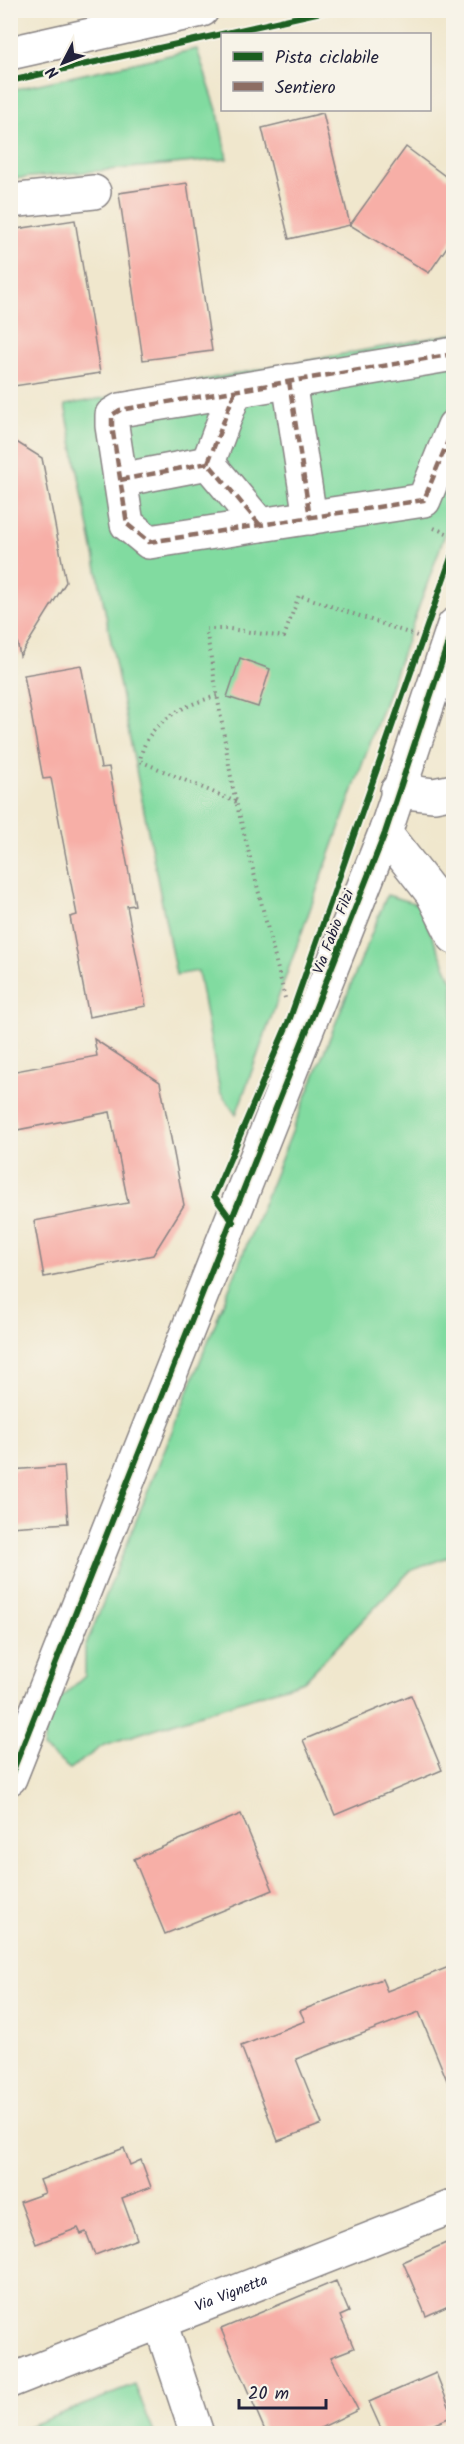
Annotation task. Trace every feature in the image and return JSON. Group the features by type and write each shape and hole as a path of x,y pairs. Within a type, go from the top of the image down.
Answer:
{"street":[{"path":"10,53 202,10"},
{"path":"10,201 94,192"},
{"path":"453,354 120,410 112,415 127,524 149,543 424,500 453,426"},
{"path":"289,381 310,518"},
{"path":"208,464 235,391"},
{"path":"120,480 208,464"},
{"path":"208,464 261,525"},
{"name":"Via Fabio Filzi","path":"10,1778 21,1731 385,833 439,626"},
{"path":"397,791 434,795 453,790"},
{"path":"385,833 432,893 453,937"},
{"name":"Via Vignetta","path":"10,2381 453,2206"},
{"path":"160,2322 197,2433"}],"path":[{"path":"287,1006 236,802 206,629 230,629 284,637 299,595 421,638"},
{"path":"417,649 421,638 439,626"},
{"path":"217,696 192,702 167,717 142,746 140,761 236,802"}],"green space":[{"path":"197,49 218,113 227,159 11,179 11,90"},
{"path":"453,334 453,512 236,1115 220,1092 198,971 176,975 65,405"},
{"path":"387,895 418,904 453,983 453,1555 410,1571 304,1681 104,1745 70,1769 43,1748 48,1709 85,1676 85,1648"},
{"path":"135,2385 154,2433 11,2433"}],"building":[{"path":"323,113 350,225 289,239 262,128"},
{"path":"406,147 453,182 453,238 429,273 350,225"},
{"path":"187,183 212,351 143,360 119,193"},
{"path":"75,220 100,373 14,386 10,362 10,230"},
{"path":"10,438 42,458 66,582 20,656 16,636 10,637"},
{"path":"240,658 270,669 258,707 227,697"},
{"path":"81,665 101,768 109,767 135,905 127,906 146,1006 89,1017 70,917 77,915 51,778 43,779 24,675"},
{"path":"94,1039 160,1082 184,1205 153,1255 44,1277 34,1221 128,1203 110,1112 17,1130 10,1098 10,1072 97,1056"},
{"path":"64,1466 68,1523 10,1527 10,1470"},
{"path":"411,1695 442,1770 335,1815 303,1740"},
{"path":"241,1814 273,1890 165,1934 134,1859"},
{"path":"449,1967 453,1979 453,2095 419,2012 296,2059 322,2124 278,2141 241,2046 305,2021 300,2011 382,1979 387,1991"},
{"path":"124,2148 130,2165 141,2160 151,2187 122,2198 137,2239 95,2255 86,2232 81,2234 78,2228 36,2244 20,2202 45,2193 40,2180"},
{"path":"453,2240 453,2304 426,2316 403,2262"},
{"path":"336,2281 349,2312 340,2316 354,2348 331,2357 358,2410 310,2433 266,2433 221,2329"},
{"path":"436,2373 453,2416 414,2433 383,2433 369,2402"}],"marked path":[{"path":"454,354 120,410 112,415 127,524 149,542 424,500 454,426"},
{"path":"289,381 310,518"},
{"path":"235,391 208,463 260,525"},
{"path":"120,480 208,463"}],"cycle path":[{"path":"226,33 330,10"},
{"path":"10,81 221,34"},
{"path":"233,1222 214,1196 290,1018 454,549"},
{"path":"10,1778 385,833 454,625"}]}
